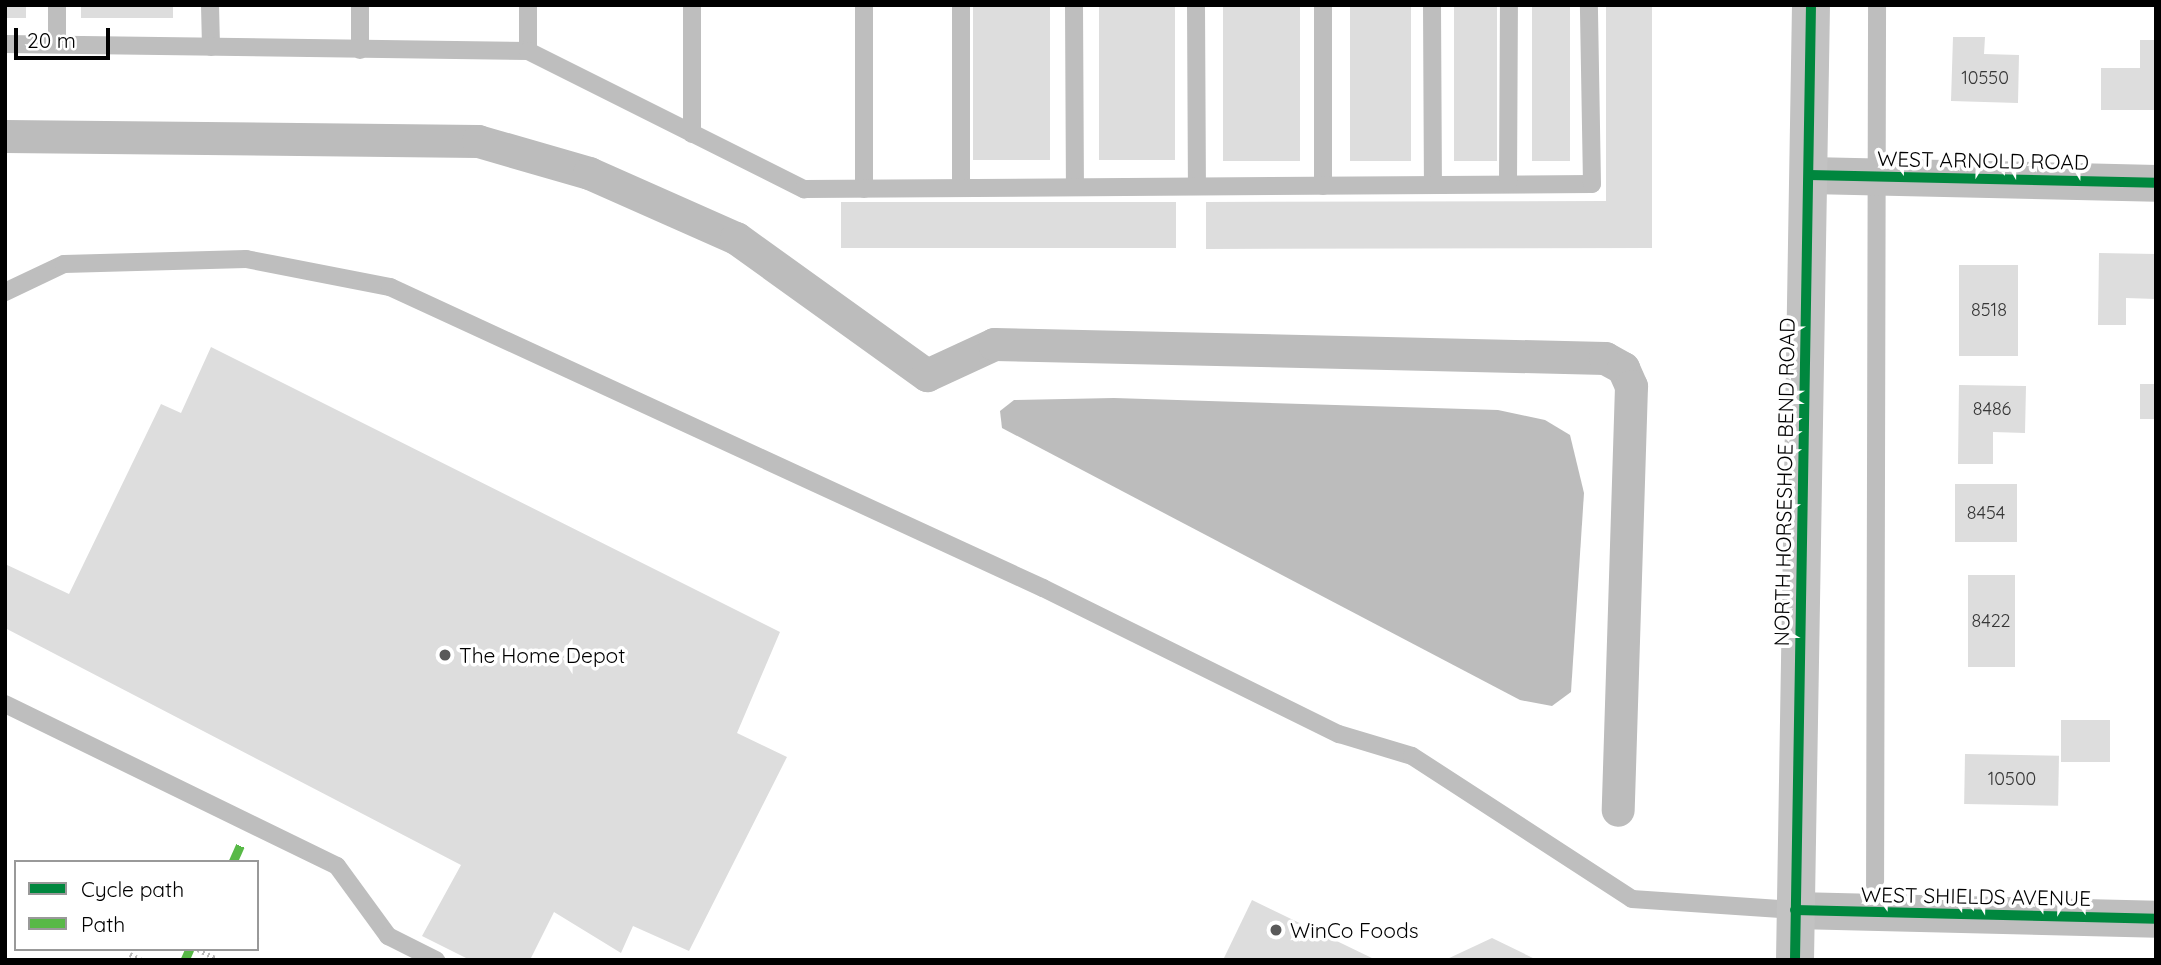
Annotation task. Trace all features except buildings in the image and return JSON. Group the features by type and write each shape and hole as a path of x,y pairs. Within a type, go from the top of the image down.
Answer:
{"street":[{"name":"NORTH HORSESHOE BEND ROAD","path":"1795,960 1811,5"},
{"name":"WEST ARNOLD ROAD","path":"1810,175 2156,183"},
{"name":"WEST SHIELDS AVENUE","path":"1795,910 2156,919"}],"lane":[{"path":"57,5 57,44"},
{"path":"210,5 211,47"},
{"path":"360,5 360,50"},
{"path":"528,5 528,51"},
{"path":"692,5 692,134"},
{"path":"864,5 864,188"},
{"path":"961,5 961,187"},
{"path":"1074,5 1075,187"},
{"path":"1196,5 1196,186"},
{"path":"1323,5 1323,186"},
{"path":"1432,5 1433,185"},
{"path":"1508,184 1509,5"},
{"path":"5,44 528,51 804,188 1592,184 1590,5"},
{"path":"1875,913 1881,177 1877,5"},
{"path":"5,292 64,264 246,259 390,287 1043,588 1339,734 1412,756 1632,898 1795,910"},
{"path":"5,704 337,866 388,936 436,960"}],"path":[{"path":"202,951 219,960"},
{"path":"130,954 142,960"}],"shaded area":[{"path":"1114,398 1498,410 1545,420 1570,435 1584,493 1571,692 1552,706 1520,700 1002,428 1000,411 1014,400"}],"waterway":[{"path":"5,136 478,141 589,173 736,238 927,375 994,344 1605,358 1623,368 1631,386 1618,810"}],"marked path":[{"path":"234,860 241,844"},
{"path":"185,960 189,951"}],"cycle path":[{"path":"1795,960 1811,5"},
{"path":"1809,175 2156,183"},
{"path":"1795,910 2156,919"}],"place":[{"name":"The Home Depot","path":"445,655"},
{"name":"WinCo Foods","path":"1276,930"}]}
